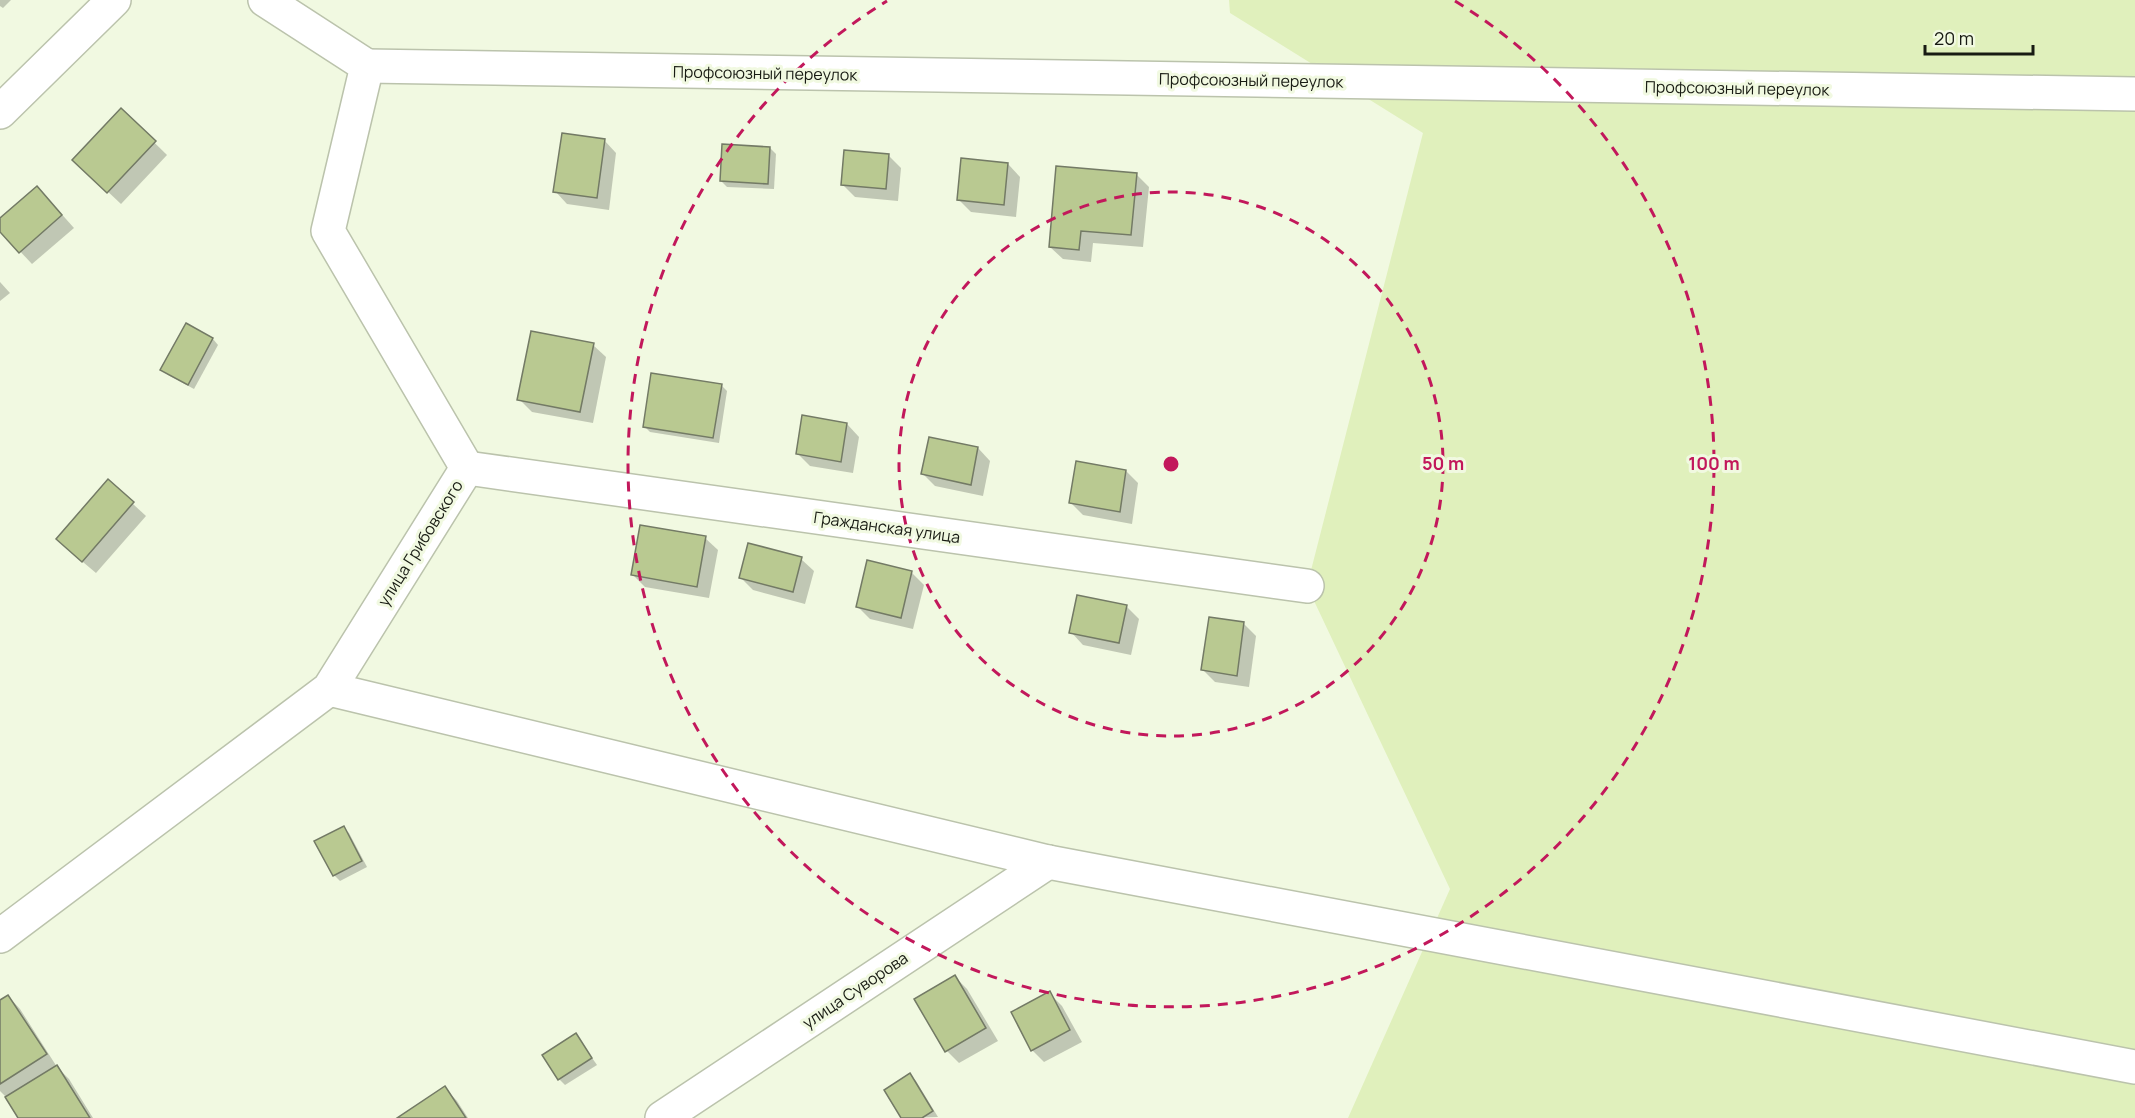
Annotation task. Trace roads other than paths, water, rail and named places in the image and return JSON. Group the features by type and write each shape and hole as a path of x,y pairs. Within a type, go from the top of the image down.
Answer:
{"street":[{"path":"0,111 114,0"},
{"path":"265,0 367,66"},
{"name":"Профсоюзный переулок","path":"367,66 2135,94"},
{"name":"улица Грибовского","path":"0,936 329,688 467,468 328,231 367,66"},
{"name":"Гражданская улица","path":"467,468 1307,586"},
{"path":"329,688 1048,862 2135,1067"},
{"name":"улица Суворова","path":"662,1118 1048,862"}]}
